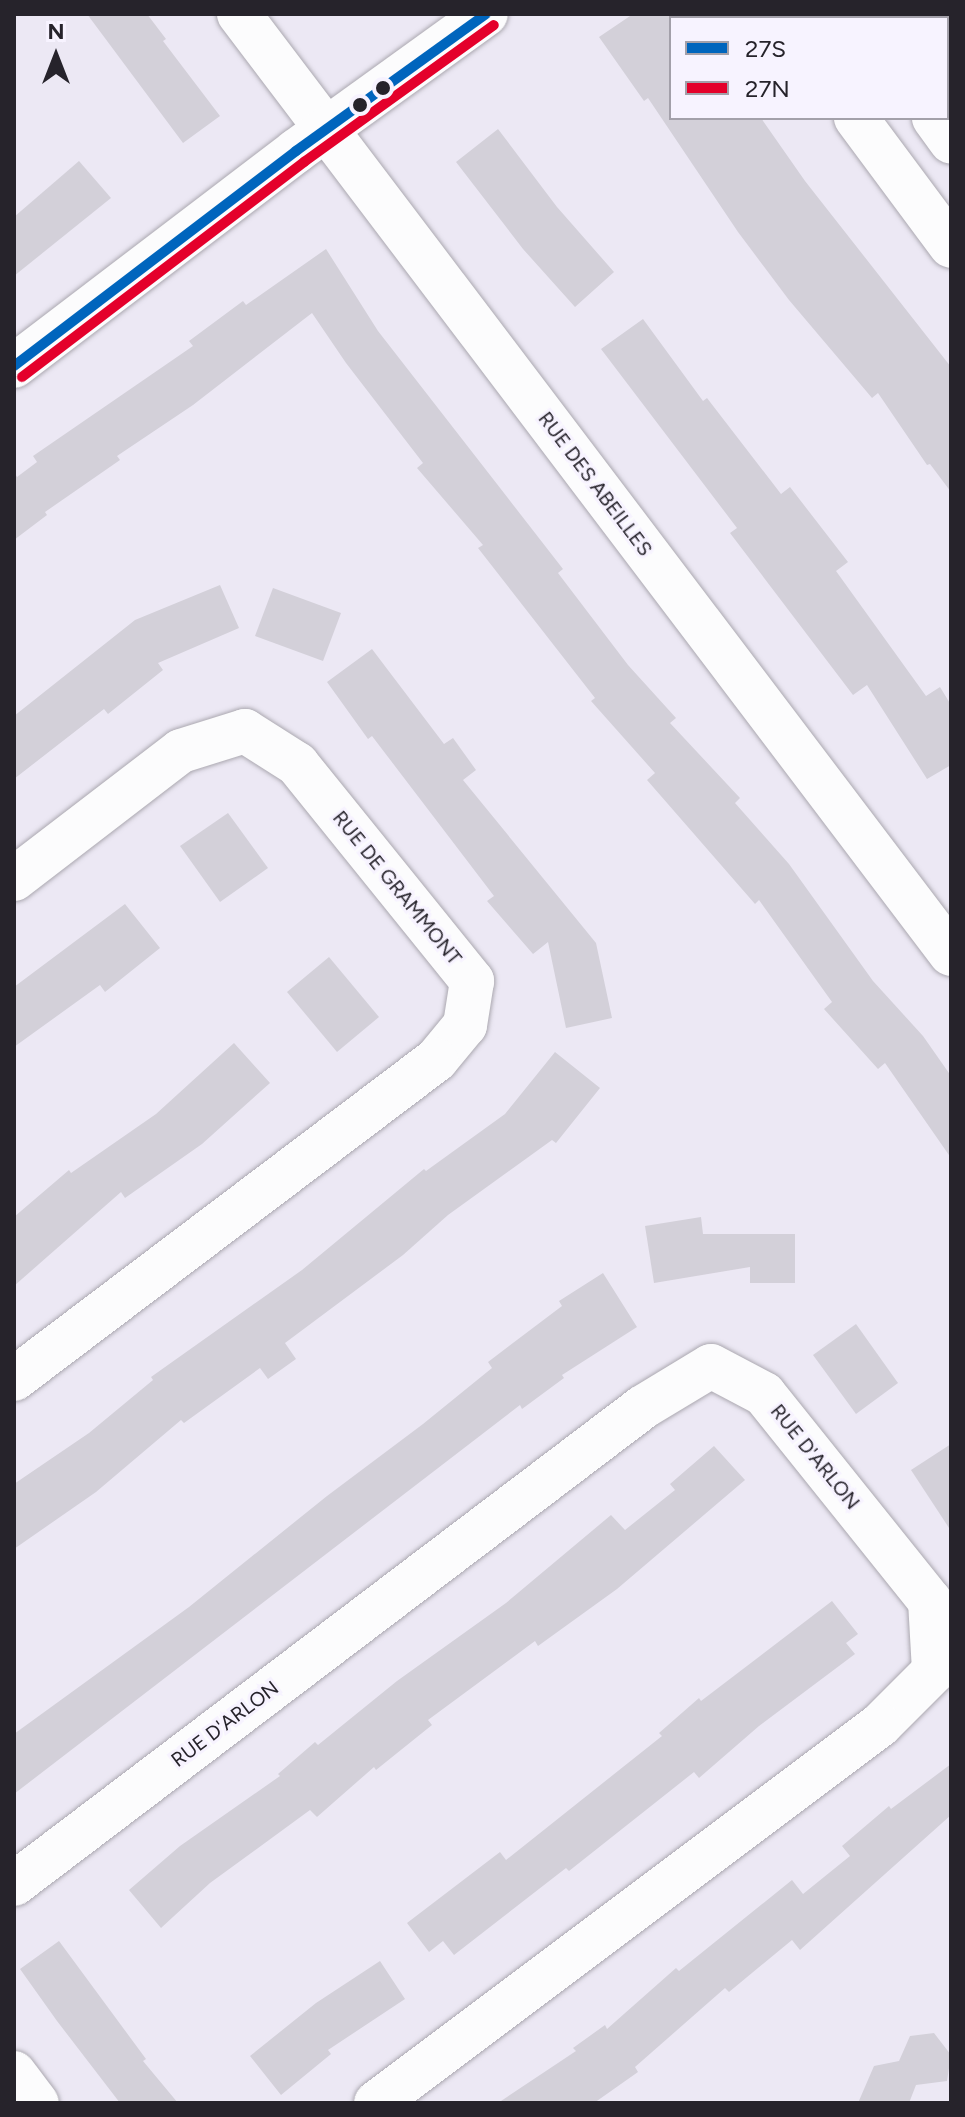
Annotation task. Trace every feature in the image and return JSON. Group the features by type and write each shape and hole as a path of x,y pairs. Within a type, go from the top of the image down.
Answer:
{"street":[{"name":"RUE DES ABEILLES","path":"239,14 951,954"},
{"path":"14,366 325,129 486,14"},
{"path":"857,120 951,246"},
{"path":"935,120 951,141"},
{"name":"RUE DE GRAMMONT","path":"14,879 181,751 245,731 297,764 472,981 465,1025 436,1060 14,1379"},
{"name":"RUE D'ARLON","path":"14,1884 643,1407 711,1366 764,1394 930,1601 934,1671 880,1725 376,2103"},
{"path":"14,2073 37,2103"}],"building":[{"path":"87,14 147,14 166,39 163,41 220,116 183,143"},
{"path":"633,14 671,14 669,120 762,120 805,181 951,367 951,492 930,464 927,465 878,393 872,398 789,300 738,232 648,98 644,101 599,37"},
{"path":"498,129 557,207 614,272 575,307 523,249 456,162"},
{"path":"79,161 111,198 14,276 14,217"},
{"path":"326,249 378,331 563,569 558,573 628,665 676,718 670,723 740,798 735,803 789,864 873,981 923,1036 951,1076 951,1158 885,1063 878,1069 824,1009 832,1002 759,900 755,904 647,780 655,773 591,701 595,698 478,548 483,545 417,468 423,463 346,363 312,313 193,405 117,456 120,460 45,512 47,515 14,540 14,472 17,477 37,462 33,456 193,346 189,341 243,301 246,305"},
{"path":"643,319 703,401 707,398 781,494 790,487 848,562 836,571 926,696 940,687 951,705 951,765 927,779 867,685 853,695 730,533 737,528 601,349"},
{"path":"220,585 239,628 158,663 163,670 108,714 104,709 14,779 14,716 135,620"},
{"path":"273,588 341,613 323,661 255,636"},
{"path":"372,649 444,744 453,738 476,770 463,780 596,943 612,1018 566,1028 548,942 533,954 487,901 494,896 372,736 368,739 327,682"},
{"path":"228,813 268,868 220,902 180,846"},
{"path":"125,904 160,948 105,992 100,985 14,1047 14,987"},
{"path":"329,957 379,1017 337,1052 287,992"},
{"path":"234,1043 270,1083 202,1144 125,1198 121,1192 14,1286 14,1217 69,1170 71,1173 156,1114"},
{"path":"555,1052 600,1088 556,1143 552,1140 448,1215 403,1255 285,1343 296,1359 268,1379 260,1368 184,1423 181,1420 96,1492 14,1549 14,1484 89,1433 153,1380 151,1377 302,1270 424,1169 426,1171 505,1114"},
{"path":"701,1217 703,1234 795,1234 795,1283 750,1283 750,1267 654,1283 645,1226"},
{"path":"603,1273 637,1327 562,1375 564,1378 522,1409 520,1405 14,1794 14,1734 189,1607 327,1496 423,1424 492,1368 488,1362 562,1306 559,1301"},
{"path":"856,1324 898,1383 856,1414 813,1355"},
{"path":"951,1444 951,1531 911,1470"},
{"path":"714,1446 745,1480 617,1589 538,1646 535,1641 428,1720 432,1725 376,1770 374,1767 317,1817 310,1810 210,1883 161,1928 129,1890 180,1846 280,1776 278,1774 315,1742 318,1745 397,1681 506,1603 611,1515 625,1530 675,1490 670,1484"},
{"path":"832,1601 858,1634 846,1643 855,1654 759,1726 699,1778 694,1772 569,1871 566,1868 454,1955 443,1941 429,1952 407,1923 500,1852 506,1860 662,1736 659,1733 699,1698 701,1701"},
{"path":"951,1764 951,1815 800,1950 792,1940 729,1992 725,1988 635,2067 638,2072 594,2103 498,2103 576,2051 573,2048 605,2025 607,2029 676,1968 679,1971 792,1880 803,1894 850,1856 842,1846 889,1806 891,1809"},
{"path":"59,1941 146,2059 143,2061 178,2103 120,2103 57,2021 20,1969"},
{"path":"380,1961 405,1999 328,2050 331,2054 281,2095 250,2056 316,2003"},
{"path":"934,2033 951,2055 947,2081 916,2085 909,2103 858,2103 874,2066 899,2061 910,2036"}],"transit line":[{"name":"27S","path":"14,366 296,151 486,14"},
{"name":"27N","path":"22,377 304,162 494,25"}]}
